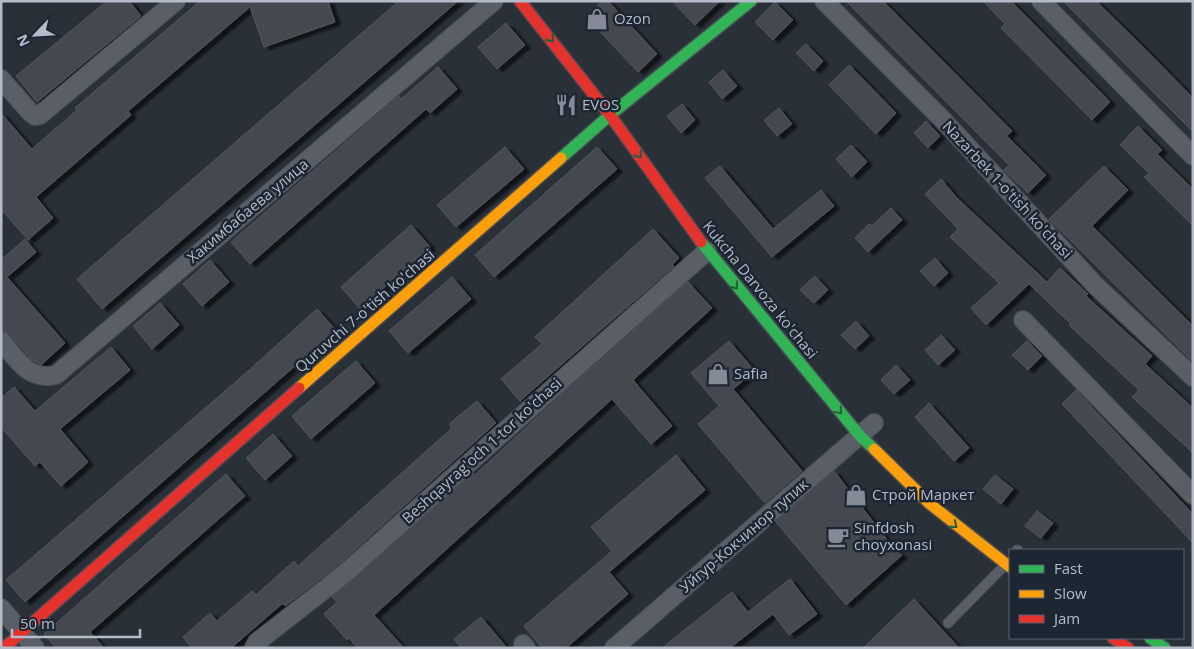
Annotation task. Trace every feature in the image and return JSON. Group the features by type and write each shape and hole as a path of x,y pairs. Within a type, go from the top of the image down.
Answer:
{"street":[{"name":"Хакимбабаева улица","path":"1,341 30,373 42,378 56,375 494,1"},
{"name":"Kukcha Darvoza ko'chasi","path":"520,1 610,115 707,251 860,436 930,504 968,536 1009,553"},
{"name":"Quruvchi 7-o'tish ko'chasi","path":"4,648 610,115 751,1"},
{"name":"Nazarbek 1-o'tish ko'chasi","path":"824,1 944,121 1095,285 1193,377"},
{"path":"1041,1 1193,156"},
{"path":"1,79 30,112 36,116 40,115 165,5"},
{"name":"Beshqayrag'och 1-tor ko'chasi","path":"254,648 257,642 343,576 707,251"},
{"path":"1023,320 1193,495"},
{"name":"Уйгур-Кокчинор тупик","path":"614,648 874,423"},
{"path":"1,608 35,648"},
{"path":"1114,639 1128,648"},
{"path":"1152,639 1165,648"}],"lane":[{"path":"948,623 1009,559"}],"building":[{"path":"107,1 129,1 141,16 37,102 16,76"},
{"path":"200,1 328,1 335,22 264,47 250,7 128,111 131,115 36,197 53,218 28,240 1,209 1,113 32,149 77,110 75,108"},
{"path":"399,1 458,1 102,309 77,279"},
{"path":"602,1 608,1 657,54 638,72 586,17"},
{"path":"672,1 720,1 695,25"},
{"path":"846,1 883,1 1012,131 1007,136 1046,175 1028,193 1004,170 1009,165"},
{"path":"983,1 1011,1 1110,102 1092,120 1001,28 1005,24"},
{"path":"1063,1 1096,1 1143,47 1193,98 1193,132"},
{"path":"775,2 793,20 773,40 755,22"},
{"path":"506,23 525,45 497,69 478,47"},
{"path":"806,44 823,61 814,71 796,53"},
{"path":"849,65 896,113 876,134 829,85"},
{"path":"438,67 457,89 430,113 426,109 250,264 231,242 399,96 401,99"},
{"path":"723,70 737,86 722,99 709,82"},
{"path":"682,104 695,120 681,133 667,116"},
{"path":"779,108 792,124 777,136 764,120"},
{"path":"926,121 940,136 928,148 914,133"},
{"path":"1138,126 1162,150 1157,154 1193,189 1193,226 1144,177 1149,173 1120,145"},
{"path":"851,145 867,162 852,177 836,159"},
{"path":"505,147 524,169 456,227 437,205"},
{"path":"597,147 617,169 494,277 475,255"},
{"path":"720,166 773,229 821,190 834,206 772,257 705,178"},
{"path":"1104,166 1128,190 1092,226 1193,326 1193,362 1049,219"},
{"path":"941,179 957,198 1047,282 1060,268 1088,294 1086,296 1152,356 1145,364 1193,408 1193,453 1132,397 1139,390 1069,325 1071,324 1029,284 986,325 971,308 999,283 950,237 958,229 925,194"},
{"path":"891,208 902,220 868,252 855,238 869,224 872,226"},
{"path":"411,225 430,247 360,309 341,287"},
{"path":"653,229 679,258 672,265 674,266 520,401 501,379 542,344 535,337"},
{"path":"25,239 36,252 7,277 65,343 41,365 31,359 9,334 1,331 1,260"},
{"path":"935,258 948,273 934,286 920,271"},
{"path":"210,260 229,282 202,306 183,284"},
{"path":"815,276 828,290 814,303 800,290"},
{"path":"452,277 471,299 408,353 389,331"},
{"path":"688,282 712,308 633,380 672,426 651,444 612,399 374,615 404,648 357,648 349,638 347,640 324,614 337,602 332,597 473,473 475,475"},
{"path":"160,303 179,325 152,349 133,326"},
{"path":"317,309 336,330 25,602 6,580 247,372"},
{"path":"856,321 869,336 855,349 841,335"},
{"path":"941,335 955,350 938,365 925,350"},
{"path":"729,341 755,371 733,389 802,471 765,503 698,424 719,406 691,373"},
{"path":"1027,341 1042,356 1028,370 1012,355"},
{"path":"111,347 130,370 60,429 88,462 61,486 40,462 35,466 1,427 1,398 14,387 35,411"},
{"path":"356,361 375,383 311,439 292,416"},
{"path":"896,365 910,380 894,394 881,380"},
{"path":"1076,390 1193,514 1193,543 1062,404"},
{"path":"477,401 496,423 336,567 285,606 283,603 231,648 192,648 183,637 210,613 217,621 252,591 256,595 294,561 298,566 452,428 449,424"},
{"path":"929,403 969,448 954,461 915,417"},
{"path":"273,434 292,456 265,480 246,458"},
{"path":"676,455 705,490 609,572 628,594 566,648 542,648 524,626 612,551 591,527"},
{"path":"834,471 895,550 902,555 846,605 776,522"},
{"path":"226,474 245,496 90,632 104,648 56,648 44,634"},
{"path":"995,475 1013,489 1001,504 983,489"},
{"path":"1037,511 1053,523 1041,538 1025,526"},
{"path":"790,579 817,614 789,635 773,614 730,648 662,648 732,592 748,612"},
{"path":"914,599 959,648 863,648"},
{"path":"481,617 507,648 461,648 454,639"}],"traffic: fast":[{"path":"561,158 610,115 751,1"},
{"path":"701,242 860,436 874,449"},
{"path":"1152,639 1165,648"}],"traffic: slow":[{"path":"299,388 561,158"},
{"path":"874,449 930,504 1009,566"}],"traffic: jam":[{"path":"520,1 610,115 701,242"},
{"path":"4,648 299,388"},
{"path":"1114,639 1128,648"}],"place":[{"name":"Ozon","path":"597,19"},
{"name":"EVOS","path":"566,105"},
{"name":"Safia","path":"718,374"},
{"name":"Строй Маркет","path":"856,495"},
{"name":"Sinfdosh choyxonasi","path":"838,537"}]}
